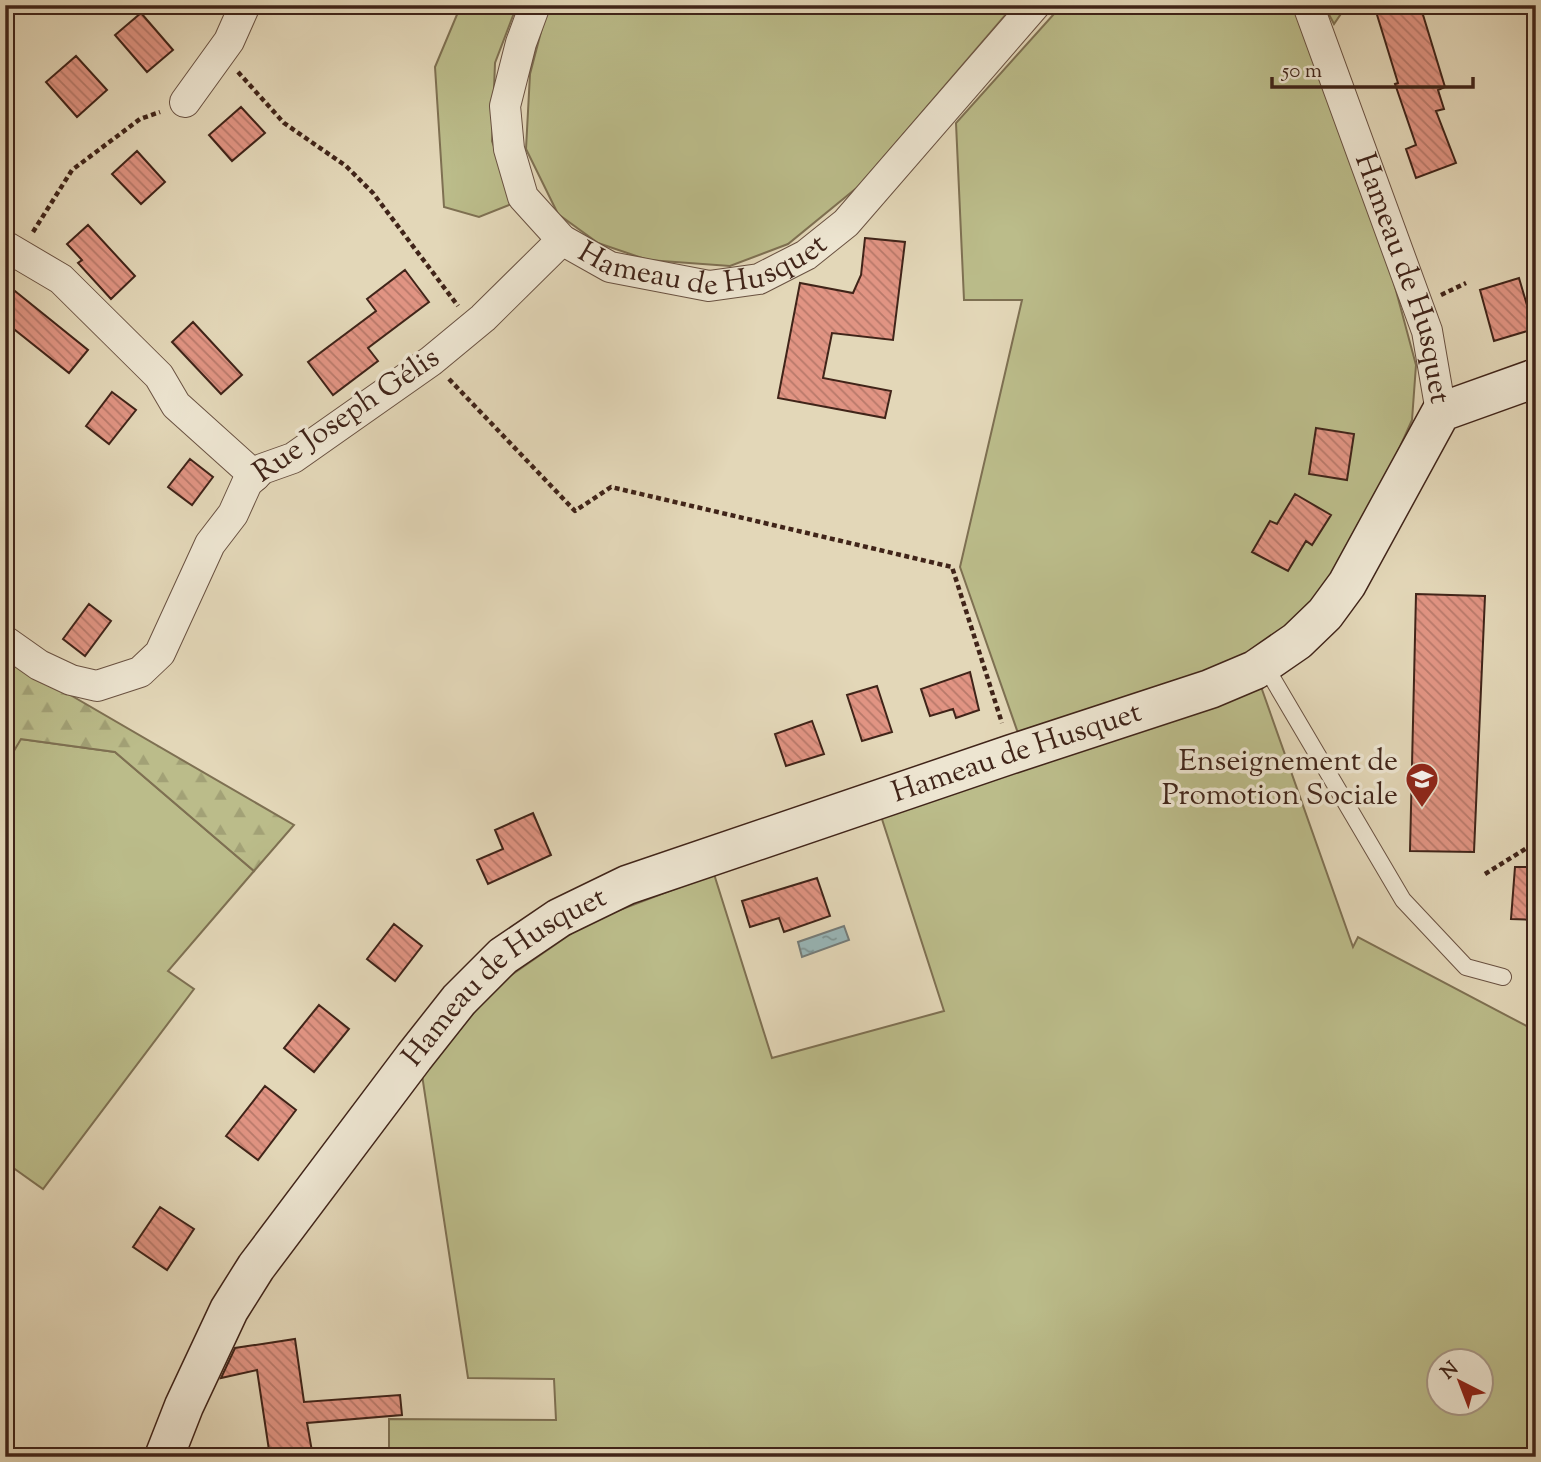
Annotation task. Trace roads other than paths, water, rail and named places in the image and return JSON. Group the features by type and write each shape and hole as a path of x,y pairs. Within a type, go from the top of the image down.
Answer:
{"street":[{"path":"186,102 229,41 245,5"},
{"name":"Hameau de Husquet","path":"535,5 521,43 505,106 509,149 523,197 562,240 610,267 709,286 759,279 806,255 846,223 1035,5"},
{"name":"Hameau de Husquet","path":"164,1457 184,1406 229,1310 256,1267 459,1000 503,956 559,918 627,885 1210,689 1264,664 1297,641 1325,614 1347,584 1441,412 1427,331 1308,5"},
{"name":"Rue Joseph Gélis","path":"5,641 39,665 71,680 97,686 140,672 160,653 211,544 233,514 247,483 262,469 293,458 431,361 472,326 562,240"},
{"path":"12,250 61,279 159,376 176,405 255,476"},
{"path":"1441,412 1536,378"}],"lane":[{"path":"1264,664 1403,900 1466,967 1503,977"}],"water":[{"path":"844,926 849,940 802,957 798,942"}],"place":[{"name":"Enseignement de Promotion Sociale","path":"1422,809"}]}
